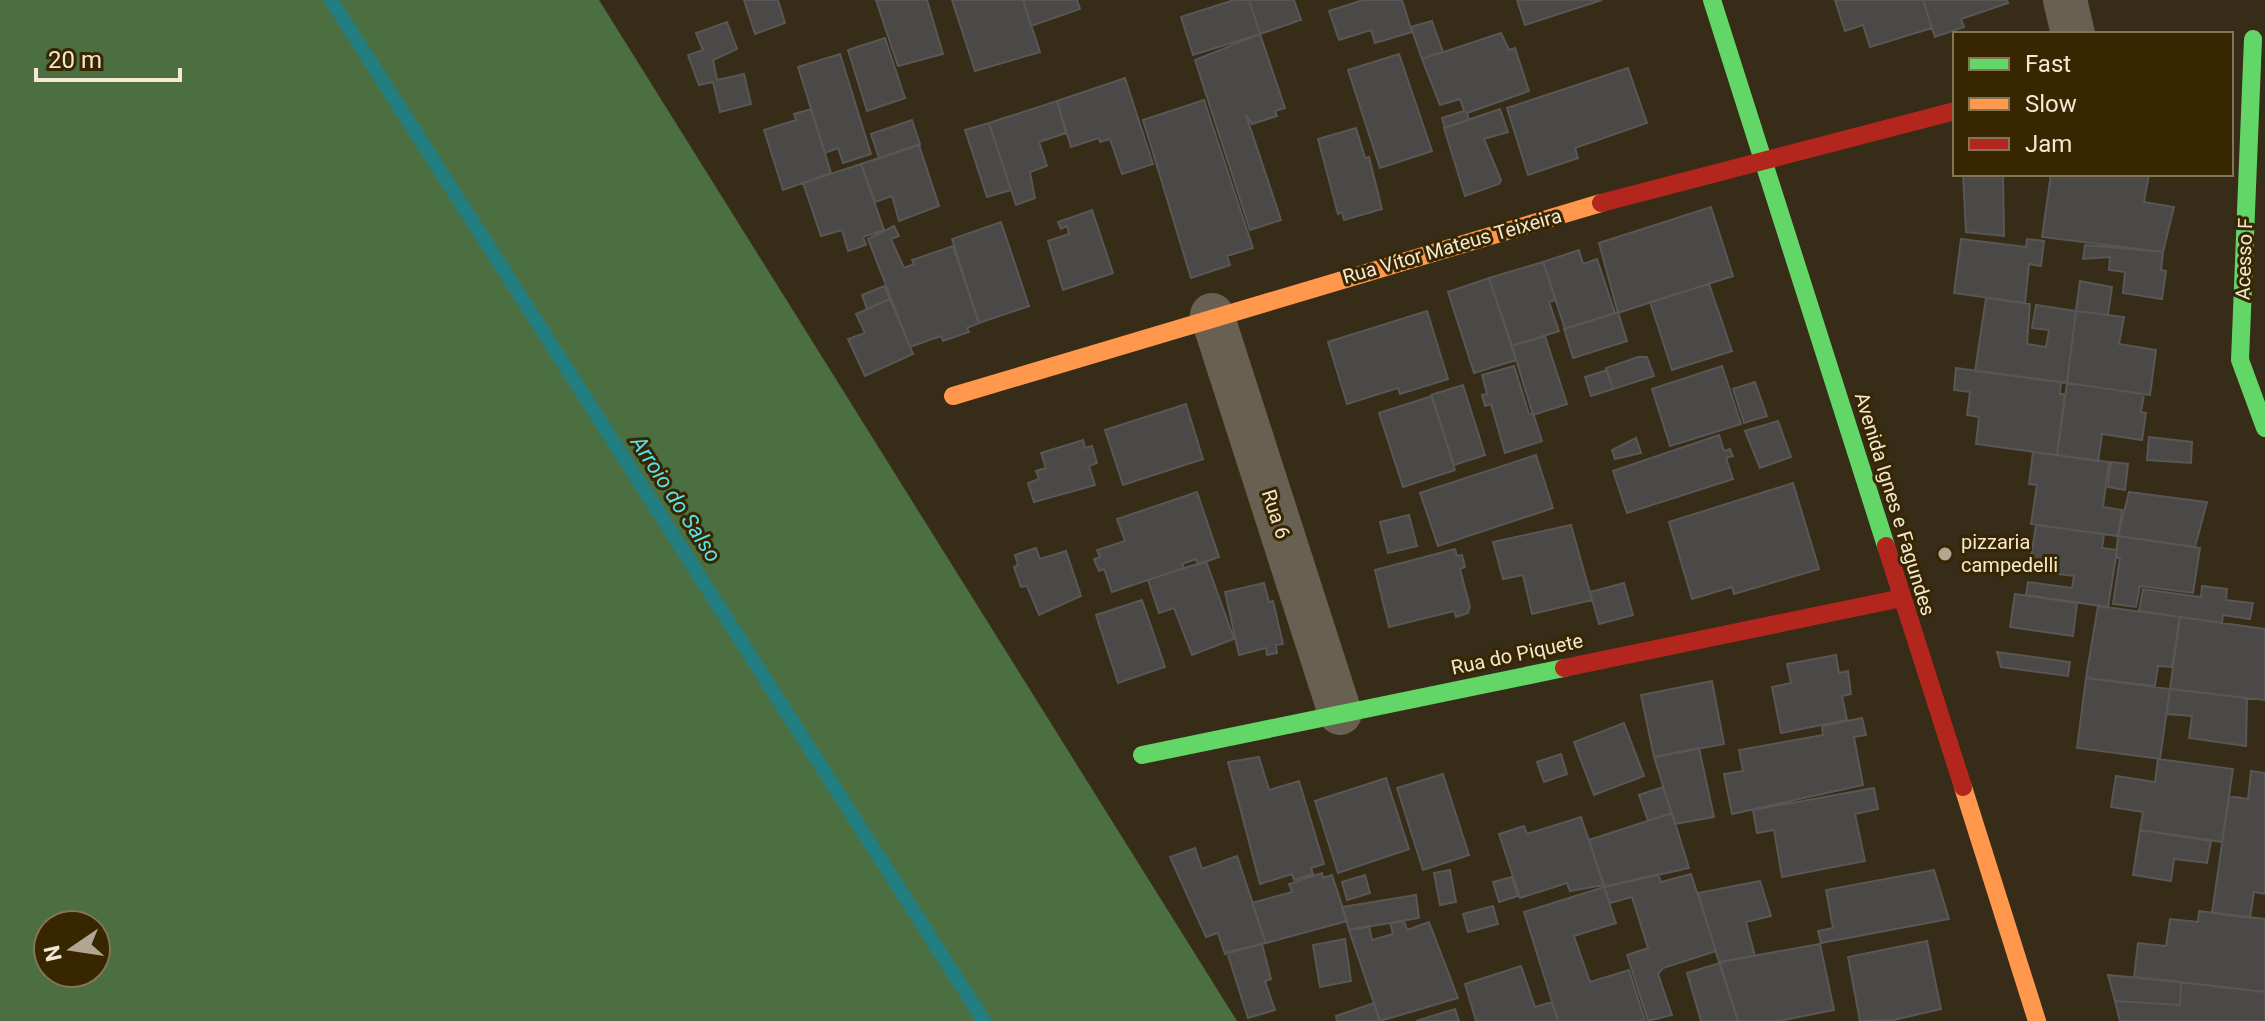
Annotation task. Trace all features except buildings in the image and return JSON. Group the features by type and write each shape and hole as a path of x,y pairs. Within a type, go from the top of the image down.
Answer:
{"street":[{"name":"Avenida Ignes e Fagundes","path":"1712,0 2037,1021"},
{"path":"2065,0 2073,32"},
{"name":"Acesso F","path":"2250,39 2240,360 2265,428"},
{"name":"Rua Vítor Mateus Teixeira","path":"953,396 1212,315 1763,157 1953,111"},
{"name":"Rua 6","path":"1212,315 1340,713"},
{"name":"Rua do Piquete","path":"1142,755 1902,598"}],"green space":[{"path":"0,0 599,0 1237,1021 0,1021"}],"waterway":[{"name":"Arroio do Salso","path":"331,0 984,1021"}],"traffic: fast":[{"path":"1712,0 1886,546"},
{"path":"2253,39 2240,360 2265,428"},
{"path":"1142,755 1564,668"}],"traffic: slow":[{"path":"953,396 1601,203"},
{"path":"1963,787 2037,1021"}],"traffic: jam":[{"path":"1601,203 1953,112"},
{"path":"1886,546 1963,787"},
{"path":"1564,668 1902,598"}],"place":[{"name":"pizzaria campedelli","path":"1945,554"}]}
